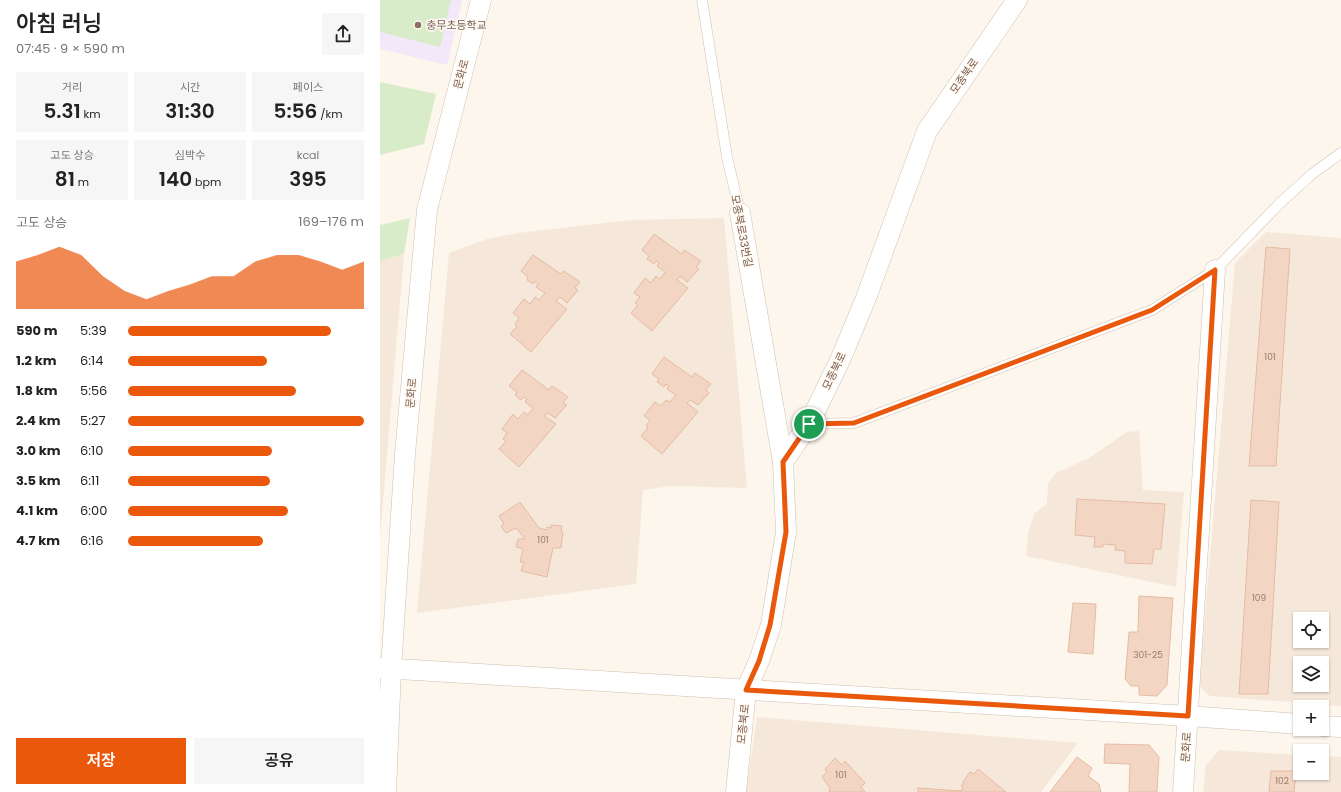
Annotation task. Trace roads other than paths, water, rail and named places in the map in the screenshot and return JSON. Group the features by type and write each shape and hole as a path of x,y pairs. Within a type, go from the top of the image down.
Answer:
{"street":[{"name":"문화로","path":"386,792 385,668 427,210 481,0"},
{"name":"모종북로","path":"736,792 746,690 759,661 770,625 786,532 783,462 809,424 841,358 866,298 927,131 1017,0"},
{"name":"모종북로33번길","path":"740,213 783,462"},
{"name":"문화로","path":"1183,792 1215,270"},
{"path":"385,668 1293,724"},
{"path":"1329,726 1341,727"}],"lane":[{"name":"모종북로33번길","path":"702,0 727,157 740,213"},
{"path":"809,424 854,423 1152,310 1215,270 1280,203 1312,174 1341,153"}],"place":[{"name":"충무초등학교","path":"418,25"}]}
